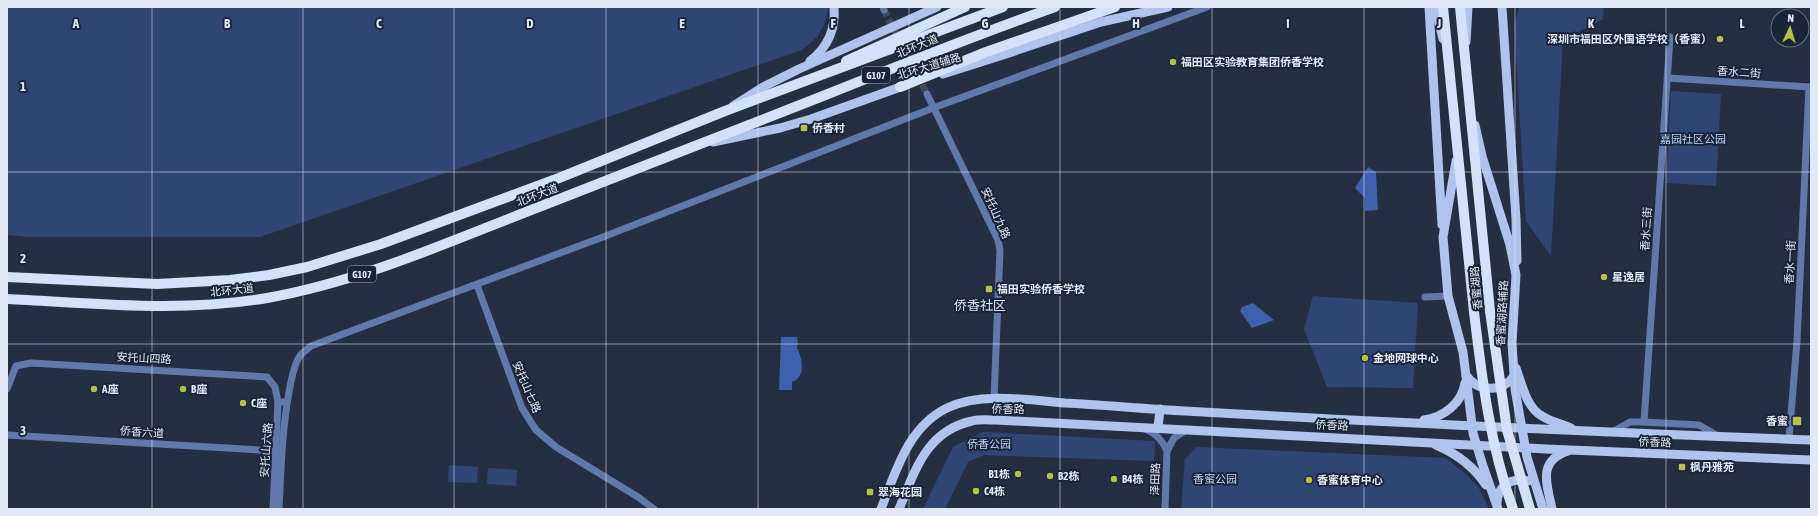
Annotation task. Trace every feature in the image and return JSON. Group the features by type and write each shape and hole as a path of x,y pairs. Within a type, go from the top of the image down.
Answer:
{"highway":[{"path":"801,82 878,45 965,7"},
{"name":"北环大道","path":"7,277 157,284 230,280 269,275 307,267 381,244 559,178 725,111 1003,7"},
{"name":"北环大道","path":"7,299 175,306 227,303 265,298 310,289 348,279 697,146 1002,26 1055,7"},
{"path":"900,87 986,52 1115,7"},
{"name":"香蜜湖路","path":"1465,10 1465,62 1490,310 1506,424 1517,468 1530,509"},
{"name":"香蜜湖路","path":"1440,12 1448,64 1474,312 1490,426 1498,460 1513,509"}],"main road":[{"path":"799,69 819,54 827,44 834,26 834,7"},
{"path":"725,111 743,99 799,69 937,7"},
{"path":"1101,22 1146,7"},
{"name":"北环大道辅路","path":"697,146 780,128 811,119 900,87 1004,56 1101,22 1168,7"},
{"path":"1422,7 1430,28"},
{"path":"1429,7 1448,296 1462,346 1476,446 1497,506"},
{"path":"1504,10 1517,228 1516,275"},
{"name":"香蜜湖路辅路","path":"1469,96 1482,156 1510,245 1516,275 1512,356 1514,376 1525,448 1534,485 1543,509"},
{"path":"1443,237 1454,178 1456,148"},
{"path":"1512,356 1529,402 1535,410 1548,419 1580,431"},
{"path":"1466,374 1476,385 1491,389 1504,385 1514,376"},
{"path":"1409,423 1432,419 1452,407 1462,393 1466,374"},
{"name":"侨香路","path":"880,509 902,457 914,435 930,418 948,408 966,402 1003,398 1183,411 1409,423 1811,440"},
{"path":"1158,428 1160,409"},
{"path":"1183,411 1185,429"},
{"name":"侨香路","path":"899,509 918,464 928,447 939,436 972,421 996,420 1185,429 1476,446 1811,460"},
{"path":"1428,443 1452,453 1475,471 1485,483 1497,506"},
{"path":"1552,509 1547,478 1548,466 1552,460 1559,455 1576,450"},
{"path":"1497,506 1499,492 1506,484 1523,480 1531,482 1534,485"}],"street":[{"path":"477,285 933,108 1207,7"},
{"name":"香水三街","path":"1644,422 1670,37"},
{"name":"香水二街","path":"1668,78 1810,87"},
{"name":"香水一街","path":"1789,439 1797,340 1810,87"},
{"name":"安托山九路","path":"927,94 998,240 1000,250 994,399"},
{"name":"安托山六路","path":"279,509 284,419 293,371 302,352 311,346 477,285"},
{"name":"安托山七路","path":"477,285 522,408 536,430 556,447 654,509"},
{"path":"1425,297 1448,296"},
{"name":"安托山四路","path":"7,390 16,366 31,363 267,377 275,387 278,402"},
{"path":"278,402 287,402"},
{"name":"安托山六路","path":"273,509 277,452 278,402"},
{"name":"侨香路","path":"1611,432 1630,422 1644,422 1699,425 1718,436"},
{"name":"泽田路","path":"1138,427 1155,435 1167,451"},
{"name":"泽田路","path":"1165,509 1167,451 1174,438 1185,429"},
{"name":"侨香六道","path":"7,435 277,452"}],"green space":[{"path":"7,7 828,7 826,20 820,32 812,42 802,50 260,237 29,237 7,235"},
{"path":"1519,7 1604,7 1603,19 1563,40 1551,256 1526,221 1514,25"},
{"name":"嘉园社区公园","path":"1671,91 1721,94 1716,186 1666,183"},
{"name":"金地网球中心","path":"1313,296 1418,303 1413,388 1327,387 1304,329"},
{"name":"侨香公园","path":"983,432 1155,441 1154,461 984,455 968,462 945,509 923,509 953,447"},
{"name":"香蜜公园","path":"1196,447 1446,458 1466,474 1479,488 1489,509 1181,509 1185,459"},
{"path":"449,465 478,467 477,483 448,482"},
{"path":"488,468 517,470 516,486 487,484"}],"shaded area":[{"path":"1368,167 1376,172 1378,210 1365,211 1365,198 1355,188"},
{"path":"1253,303 1274,320 1252,328 1240,311 1242,307"},
{"path":"781,337 797,337 797,348 802,361 800,376 792,382 792,390 779,390"}],"tunnel":[{"path":"884,10 927,94"}],"place":[{"name":"深圳市福田区外国语学校（香蜜）","path":"1720,39"},
{"name":"福田区实验教育集团侨香学校","path":"1173,62"},
{"name":"侨香村","path":"804,128"},
{"name":"星逸居","path":"1604,277"},
{"name":"福田实验侨香学校","path":"989,289"},
{"name":"金地网球中心","path":"1365,358"},
{"name":"A座","path":"94,389"},
{"name":"B座","path":"183,389"},
{"name":"C座","path":"243,403"},
{"name":"香蜜","path":"1797,421"},
{"name":"枫丹雅苑","path":"1682,467"},
{"name":"B1栋","path":"1018,474"},
{"name":"B2栋","path":"1050,476"},
{"name":"B4栋","path":"1114,479"},
{"name":"香蜜体育中心","path":"1309,480"},
{"name":"C4栋","path":"976,491"},
{"name":"翠海花园","path":"870,492"}],"district":[{"name":"侨香社区","path":"980,305"}]}
